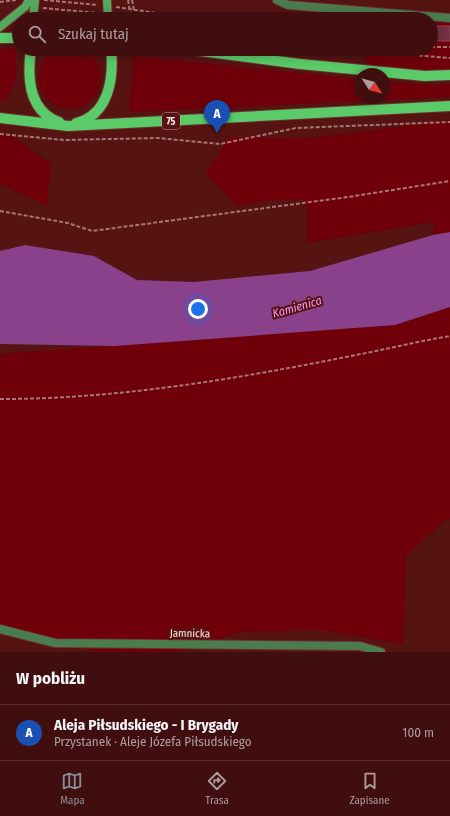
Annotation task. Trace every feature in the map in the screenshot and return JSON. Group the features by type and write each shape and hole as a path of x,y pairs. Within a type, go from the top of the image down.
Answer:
{"main road":[{"path":"0,38 12,38"},
{"path":"30,56 29,76 36,104 41,112 53,120 68,126 81,122 102,104 110,90 112,71 111,56"},
{"path":"239,56 300,64 425,76 450,75"},
{"name":"75","path":"0,118 68,126 450,106"}],"street":[{"path":"19,12 25,7 29,0"},
{"path":"277,0 288,5 338,4 402,12"},
{"path":"34,12 36,2"},
{"path":"438,16 450,18"},
{"path":"0,27 12,17"},
{"name":"Jamnicka","path":"0,629 55,643 214,648 360,646 381,652"}],"path":[{"path":"0,2 21,0"},
{"path":"128,0 128,10"},
{"path":"132,0 134,10"},
{"path":"36,2 107,3 128,10 148,12"},
{"path":"36,2 84,12"},
{"path":"438,47 450,47"},
{"path":"426,56 450,58"},
{"path":"0,134 64,140 158,138 220,144 296,128 450,122"},
{"path":"0,211 68,223 92,231 341,198 450,181"},
{"path":"0,399 55,398 221,380 450,336"}],"shaded area":[{"path":"438,17 450,18 450,70 390,70 390,68 365,68 366,56 438,56"},
{"path":"12,48 12,56 16,56 16,82 5,101 0,102 0,49"},
{"path":"48,56 92,56 99,66 101,78 99,90 92,100 82,107 70,109 58,107 48,100 41,90 39,78 41,66"},
{"path":"134,56 354,78 354,101 129,112"},
{"path":"390,82 427,85 450,84 450,97 390,100"},
{"path":"450,120 450,232 433,235 434,222 307,243 307,208 303,200 275,200 237,206 206,174 229,137 304,138"},
{"path":"0,134 13,137 51,164 47,206 0,184"},
{"path":"450,307 450,520 445,520 406,556 403,644 321,630 239,632 181,652 98,652 0,624 0,354 395,325"}],"water":[{"name":"Kamienica","path":"450,232 450,307 395,325 115,346 0,344 0,251 25,245 94,256 137,280 194,282 310,271 433,235"}],"building":[{"path":"438,26 450,26 450,41 438,41"}],"place":[{"name":"Aleja Piłsudskiego - I Brygady","path":"217,133"}]}
